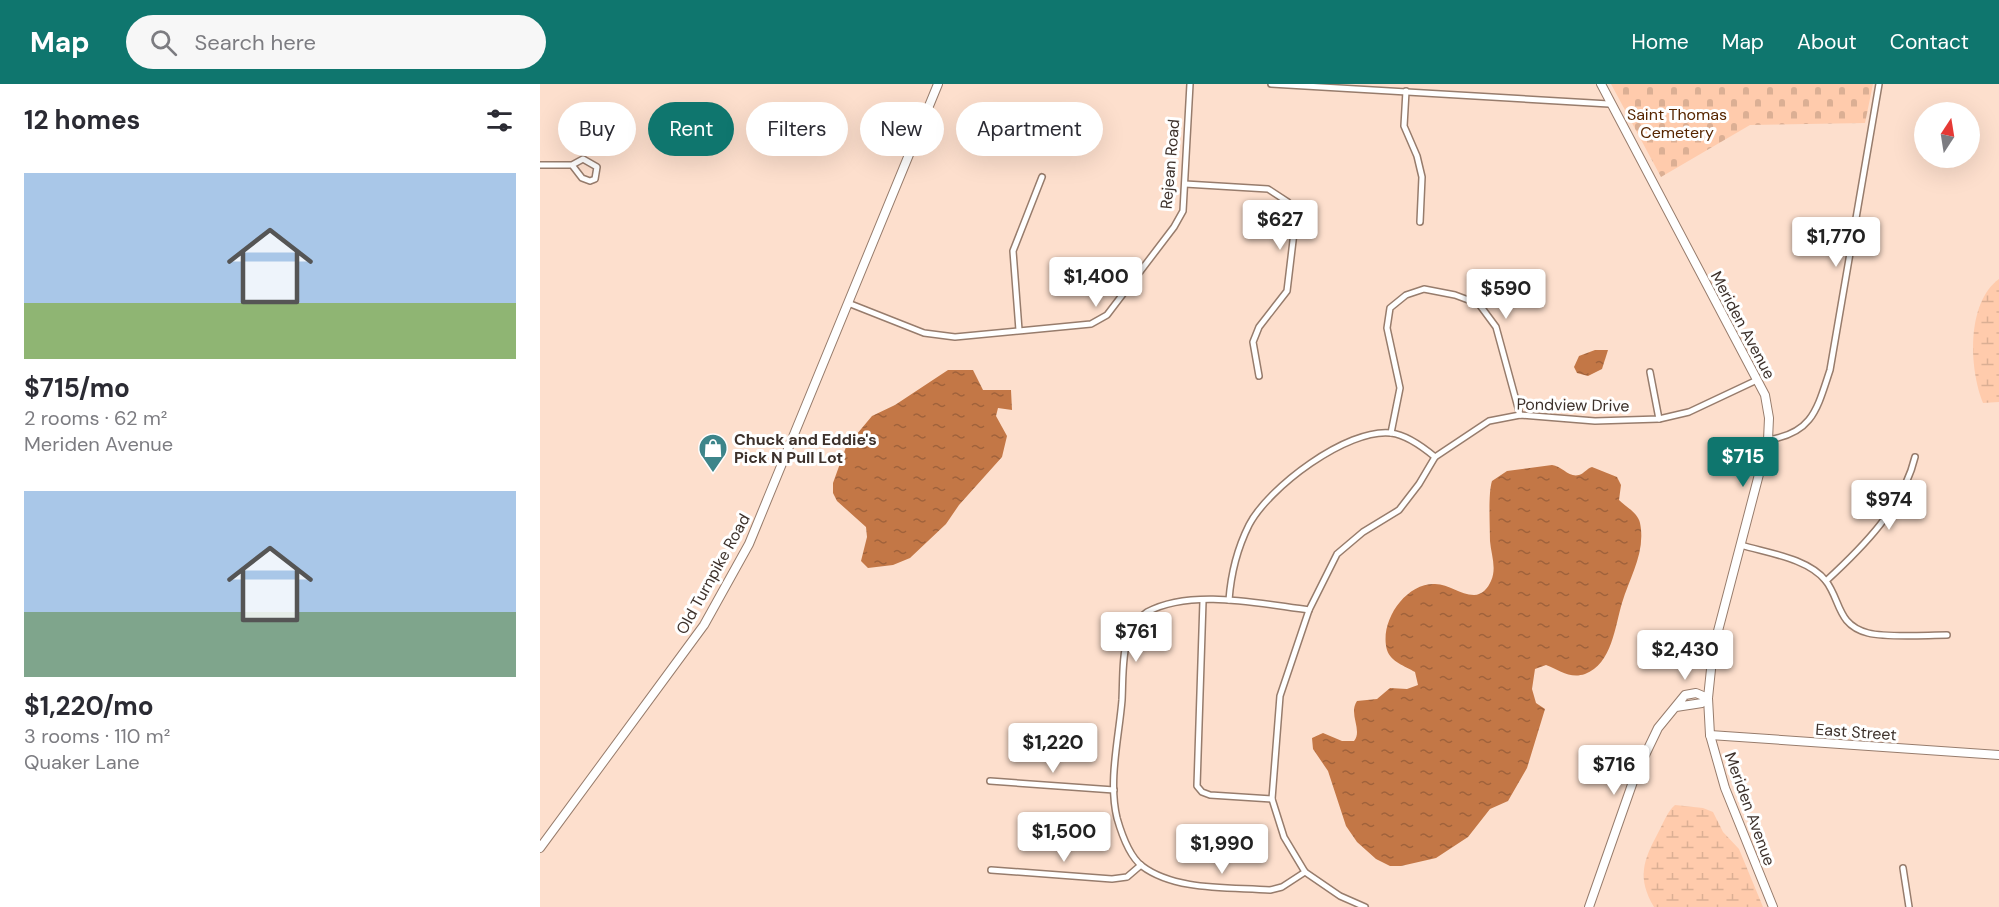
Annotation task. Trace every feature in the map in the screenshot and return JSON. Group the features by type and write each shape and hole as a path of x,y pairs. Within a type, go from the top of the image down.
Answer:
{"main road":[{"name":"Old Turnpike Road","path":"540,848 709,614 749,544 938,84"},
{"name":"Meriden Avenue","path":"1600,84 1765,395 1769,418 1768,440 1713,650 1708,698 1710,735 1725,788 1773,907"},
{"path":"1589,907 1635,776 1658,728 1676,707 1702,703 1708,698"},
{"name":"East Street","path":"1710,735 1999,755"}],"street":[{"name":"Rejean Road","path":"848,303 924,333 955,337 1091,324 1107,315 1174,227 1183,211 1190,84"},
{"path":"1271,84 1609,104"},
{"path":"1768,440 1789,436 1805,427 1817,408 1830,370 1879,84"},
{"path":"1406,91 1404,126 1417,156 1422,177 1420,222"},
{"path":"540,165 572,165 583,159 597,166 595,179 590,181 582,178 572,165"},
{"path":"1019,330 1013,251 1042,177"},
{"path":"1185,184 1268,189 1288,202 1295,224 1287,291 1259,327 1253,342 1259,376"},
{"path":"1391,434 1400,388 1387,328 1390,308 1406,295 1424,289 1455,295 1479,304 1496,327 1520,415"},
{"path":"1650,372 1659,419"},
{"name":"Pondview Drive","path":"1365,907 1340,896 1305,872 1284,837 1272,799 1280,696 1309,610 1337,554 1363,532 1400,510 1435,457 1489,421 1520,415 1595,421 1659,419 1689,412 1757,380"},
{"path":"1229,600 1238,549 1264,502 1287,479 1327,454 1361,437 1391,434 1418,444 1435,457"},
{"path":"1826,581 1852,557 1886,515 1909,482 1915,457"},
{"path":"1742,545 1802,563 1826,581 1839,610 1851,625 1868,633 1947,635"},
{"path":"1305,872 1282,887 1270,890 1171,880 1141,865 1127,845 1117,817 1114,790 1126,648 1133,624 1149,611 1178,602 1229,600 1309,610"},
{"path":"1203,601 1197,786 1202,792 1210,795 1272,799"},
{"path":"990,781 1114,790"},
{"path":"991,870 1112,879 1127,877 1141,865"},
{"path":"1903,868 1909,907"}],"green space":[{"name":"Saint Thomas Cemetery","path":"1611,84 1873,84 1865,123 1750,125 1661,177"},
{"path":"1999,279 1999,402 1983,403 1975,373 1973,337 1981,304 1988,290"},
{"path":"1675,805 1703,808 1713,812 1723,832 1739,849 1763,907 1654,907 1645,887 1644,870 1653,843 1665,818"}],"water":[{"path":"1595,350 1608,350 1602,369 1588,376 1577,373 1574,367 1579,356"},
{"path":"948,370 973,370 983,390 1011,390 1012,410 998,408 996,416 1007,436 1002,457 959,505 946,524 910,558 893,565 868,568 861,561 867,537 866,527 837,501 833,493 833,483 846,447 872,416 895,405"},
{"path":"1552,465 1572,475 1579,475 1592,467 1617,477 1621,485 1619,500 1639,519 1641,544 1639,554 1607,653 1594,669 1585,674 1569,675 1546,665 1535,669 1532,689 1536,703 1545,709 1527,768 1508,801 1490,809 1468,837 1436,858 1401,866 1390,866 1376,859 1357,842 1346,826 1328,771 1313,749 1312,738 1323,733 1342,741 1354,741 1357,732 1354,711 1357,701 1377,699 1390,688 1407,689 1418,685 1415,672 1395,661 1387,650 1387,628 1397,606 1414,590 1424,585 1440,584 1474,595 1484,591 1494,571 1490,541 1492,481 1507,471"}],"place":[{"name":"Chuck and Eddie's Pick N Pull Lot","path":"713,474"}]}
